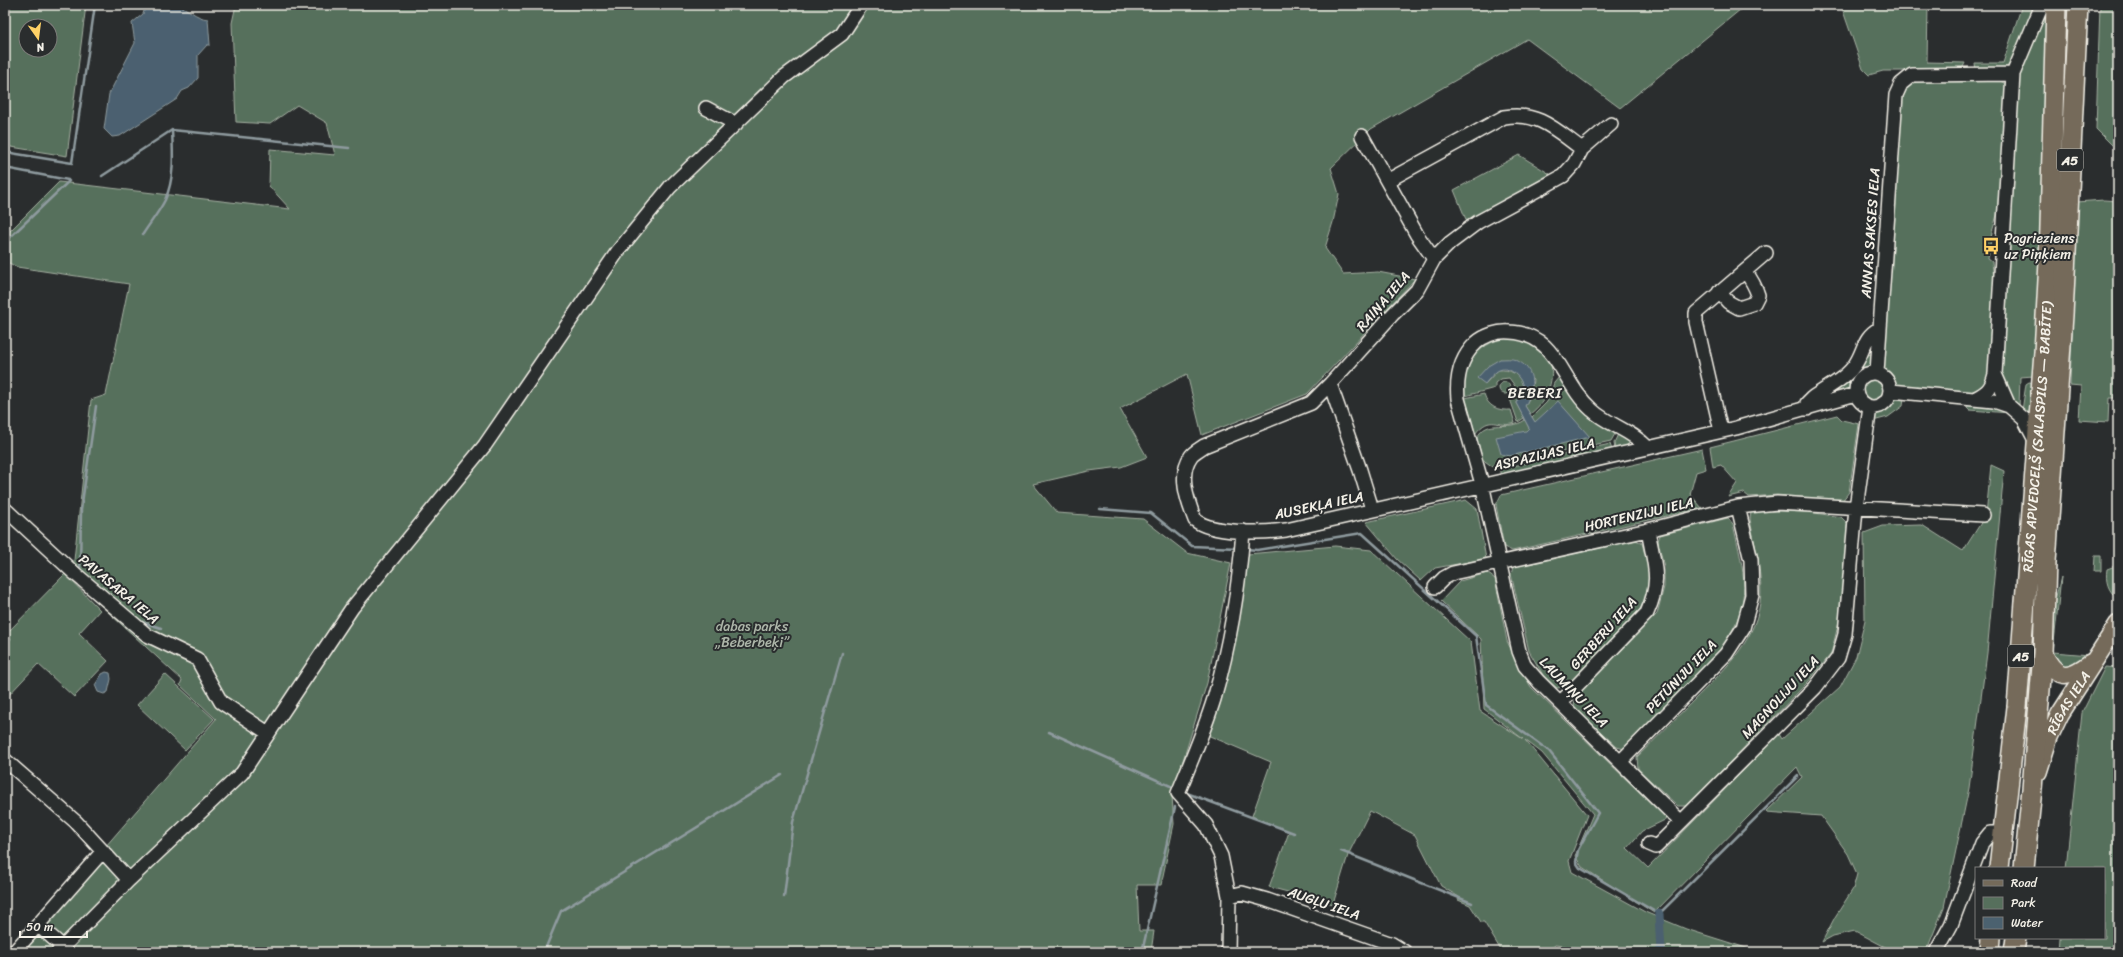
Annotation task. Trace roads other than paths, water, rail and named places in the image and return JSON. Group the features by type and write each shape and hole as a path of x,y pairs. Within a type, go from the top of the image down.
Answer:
{"highway":[{"name":"RĪGAS APVEDCEĻŠ (SALASPILS — BABĪTE)","path":"1999,867 2017,708 2049,262 2056,5"},
{"name":"RĪGAS APVEDCEĻŠ (SALASPILS — BABĪTE)","path":"2024,867 2043,653 2046,562 2063,315 2078,5"},
{"path":"1990,952 1991,939"},
{"path":"2014,952 2016,939"}],"main road":[{"name":"RĪGAS IELA","path":"2032,789 2049,737 2060,714 2093,660 2116,633"},
{"path":"2043,653 2050,667 2067,675 2078,672 2093,660"}],"street":[{"path":"38,925 60,950 129,880 242,773 352,608 485,446 618,251 670,187 784,77 842,34 862,5"},
{"path":"1976,398 1985,394 1992,386 1995,374 2013,74 2042,5"},
{"name":"ANNAS SAKSES IELA","path":"1877,372 1896,95 1901,84 1912,76 2013,74"},
{"path":"706,108 736,124"},
{"path":"1387,181 1504,117 1516,115 1542,120 1582,149"},
{"name":"RAIŅA IELA","path":"1330,384 1393,314 1417,290 1434,258 1450,243 1478,222 1563,176 1574,164 1582,149 1611,124"},
{"path":"1362,136 1418,235 1434,258"},
{"path":"1721,431 1696,322 1696,313 1766,253"},
{"path":"1719,292 1728,302 1739,308 1754,303 1758,295 1755,284 1745,271"},
{"path":"1807,409 1807,403 1812,398 1848,372 1856,363 1871,332 1880,328"},
{"name":"ASPAZIJAS IELA","path":"1647,447 1635,436 1603,419 1591,409 1575,390 1546,346 1534,337 1519,332 1497,333 1486,337 1470,350 1460,368 1457,384 1458,399 1482,484 1721,431 1807,409 1856,394"},
{"path":"1870,372 1877,372 1887,379 1891,391 1884,404 1870,407 1864,405 1856,394 1856,387 1858,380 1870,372"},
{"path":"1995,374 2010,406 2024,419 2037,443"},
{"path":"1330,384 1372,509"},
{"name":"AUSEKĻA IELA","path":"1330,384 1311,403 1204,446 1192,454 1186,465 1184,480 1195,520 1209,527 1243,531 1273,532 1482,484"},
{"path":"1891,391 1976,398 1994,401 2010,406"},
{"name":"MAGNOLIJU IELA","path":"1649,844 1656,847 1815,688 1838,658 1845,634 1856,508 1870,407"},
{"name":"LAUMIŅU IELA","path":"1482,484 1519,651 1526,666 1560,703 1681,822"},
{"name":"HORTENZIJU IELA","path":"1435,587 1444,578 1453,573 1648,530 1738,507 1777,503 1983,515"},
{"name":"PETŪNIJU IELA","path":"1620,762 1726,654 1743,628 1752,595 1750,560 1738,507"},
{"name":"PAVASARA IELA","path":"5,509 72,571 147,635 197,659 221,702 268,732"},
{"name":"GERBERU IELA","path":"1560,703 1647,613 1654,596 1657,579 1648,530"},
{"path":"1228,952 1229,896 1217,843 1206,825 1178,793 1214,699 1231,631 1240,576 1243,531"},
{"path":"5,760 76,822 129,880"},
{"path":"1936,952 1951,925 1982,843 1990,834 1996,832 2002,833"},
{"path":"14,952 103,851"},
{"name":"AUGĻU IELA","path":"1229,896 1242,894 1294,908 1392,944 1405,952"}],"water":[{"path":"146,5 177,5 200,17 208,19 210,45 207,45 198,55 198,78 189,88 182,91 177,99 120,136 112,137 104,129 109,94 135,43 132,23 143,14"},
{"path":"1500,359 1514,359 1528,369 1532,380 1532,387 1525,406 1535,422 1558,401 1590,437 1510,456 1501,454 1496,437 1526,431 1529,428 1516,403 1523,387 1522,383 1513,372 1505,369 1500,370 1496,372 1485,384 1477,378 1488,366"},
{"path":"106,672 110,673 111,679 108,692 104,694 98,692 95,685 102,674"}],"waterway":[{"path":"5,152 72,163 95,5"},
{"path":"102,176 172,130 349,148"},
{"path":"143,234 163,204 168,192 173,165 172,130"},
{"path":"5,168 68,180"},
{"path":"5,242 69,181"},
{"path":"80,572 81,510 96,406"},
{"path":"1100,509 1151,513 1192,546 1237,548"},
{"path":"1247,549 1257,550 1362,533 1476,636 1486,705 1549,751 1598,813 1578,850 1576,862 1580,868 1659,914 1798,776"},
{"path":"133,615 142,622 161,628"},
{"path":"784,897 793,822 842,653"},
{"path":"1049,732 1175,788"},
{"path":"544,952 561,911 782,775"},
{"path":"1184,792 1294,833"},
{"path":"1142,952 1175,807"},
{"path":"1341,851 1472,903"},
{"path":"1659,914 1661,952"}],"place":[{"name":"Pagrieziens uz Piņķiem","path":"1991,246"}],"district":[{"name":"BEBERI","path":"1535,393"}],"park label":[{"name":"dabas parks „Beberbeķi”","path":"752,634"}]}
